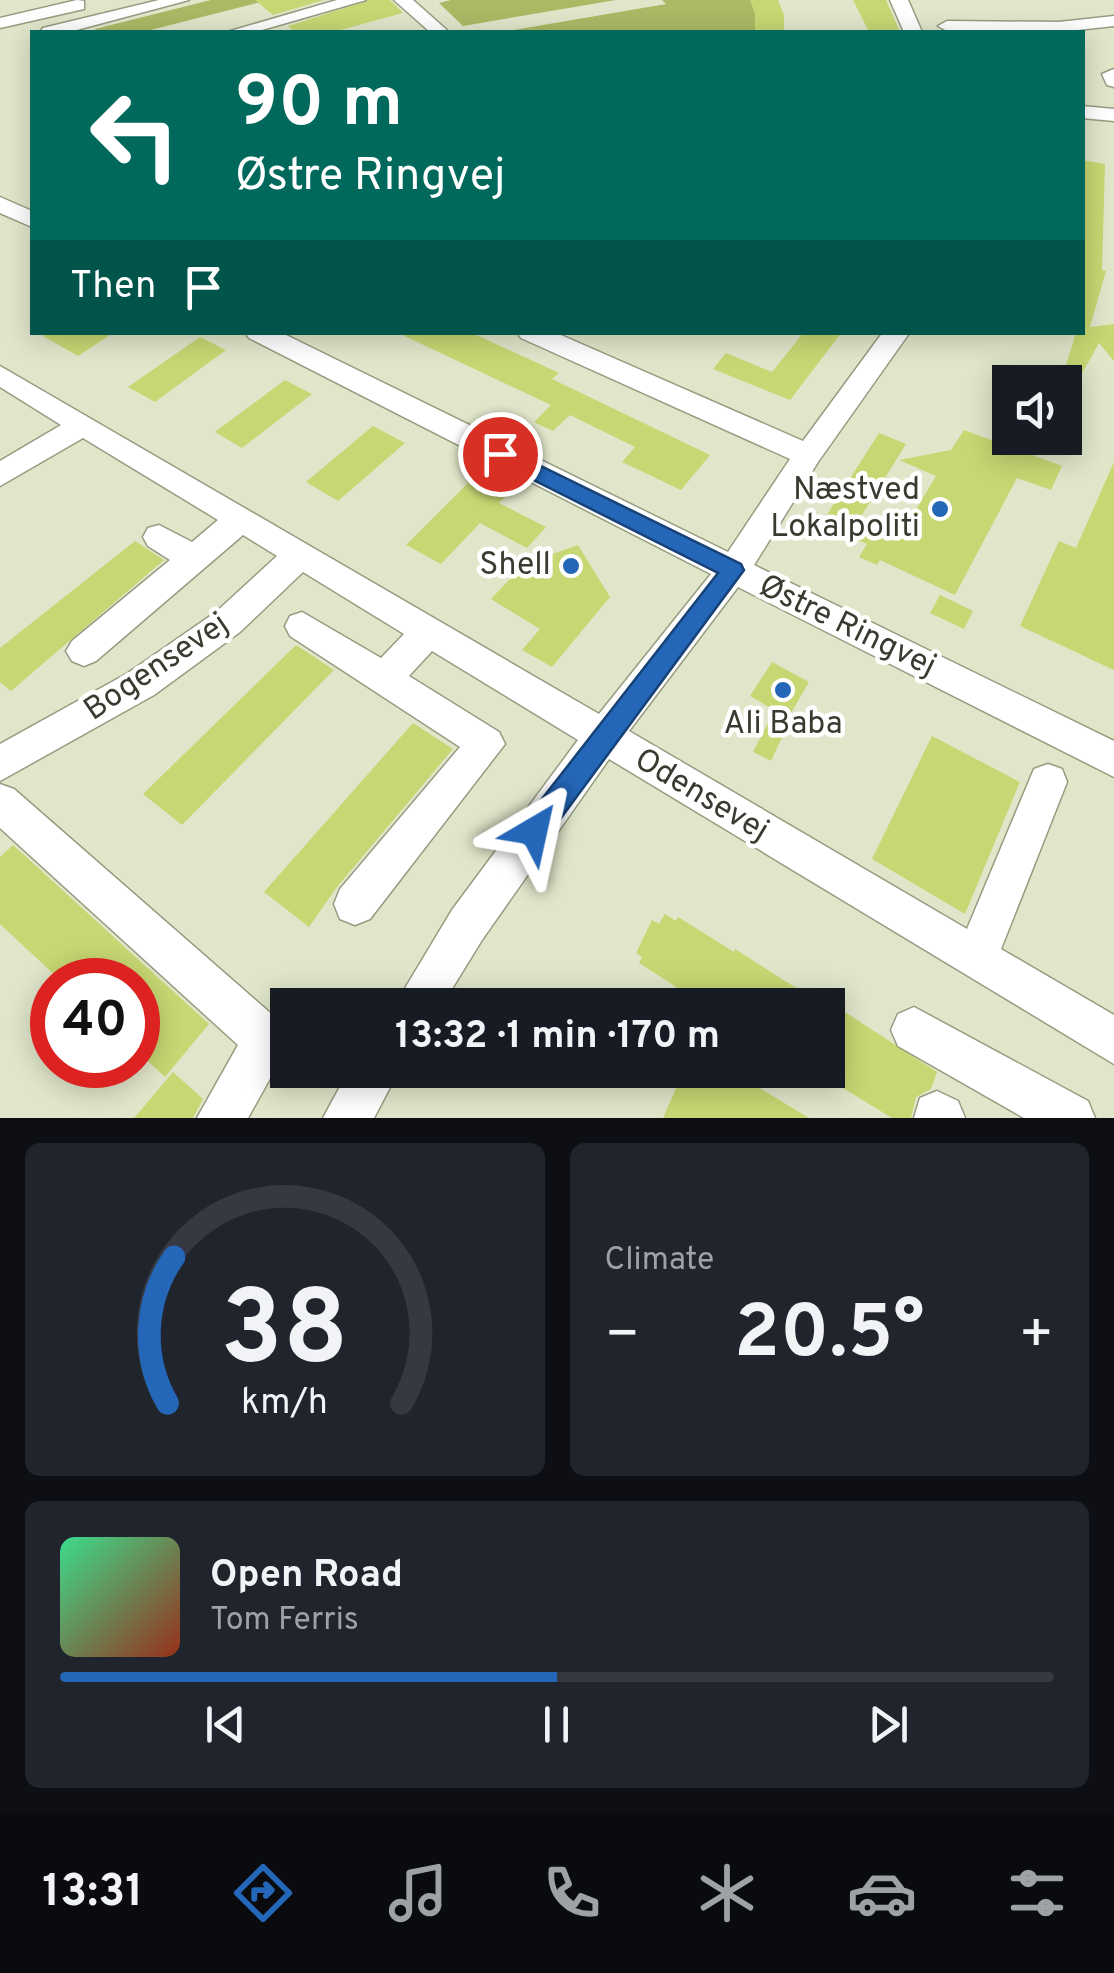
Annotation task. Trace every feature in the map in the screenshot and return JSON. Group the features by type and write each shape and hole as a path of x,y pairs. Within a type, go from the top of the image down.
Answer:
{"street":[{"path":"2,21 97,0"},
{"path":"57,30 180,0"},
{"path":"244,30 357,0"},
{"path":"403,0 438,30"},
{"path":"899,0 913,30"},
{"path":"946,24 1034,30 1114,21"},
{"path":"1085,112 1114,115"},
{"path":"0,204 30,219"},
{"name":"Østre Ringvej","path":"264,335 1114,760"},
{"path":"540,335 629,363 808,455"},
{"path":"427,988 466,925 602,738 733,570 808,455 895,335"},
{"name":"Odensevej","path":"0,375 1114,1041"},
{"path":"0,474 83,425"},
{"path":"84,651 241,519"},
{"path":"159,537 193,559"},
{"name":"Bogensevej","path":"0,764 141,684 228,622 301,554"},
{"path":"302,626 486,744 355,904"},
{"path":"384,679 428,632"},
{"path":"976,959 1048,782"},
{"path":"0,802 267,1040 220,1118"},
{"path":"914,1030 1071,1118"},
{"path":"347,1118 365,1088"}],"green space":[{"path":"211,0 269,0 151,30 95,29"},
{"path":"616,0 463,26 439,3"},
{"path":"662,0 751,0 756,14 784,14 784,25 756,23 755,30 514,30 666,4"}],"building":[{"path":"255,0 324,0 273,15"},
{"path":"370,0 390,0 403,13 340,30 293,30 288,26"},
{"path":"750,0 778,0 784,30 755,30"},
{"path":"853,0 886,0 899,30 868,30"},
{"path":"1085,161 1105,164 1102,270 1106,271 1090,327 1114,324 1114,361 1099,343 1082,374 1082,365 1066,365 1075,335 1085,335"},
{"path":"41,335 110,335 78,356"},
{"path":"402,335 477,335 559,373 552,379 710,455 681,490 622,462 635,447 570,415 553,431 534,422 551,405"},
{"path":"802,335 840,335 790,400 713,369 726,353 772,372"},
{"path":"200,337 226,350 155,402 128,387"},
{"path":"285,380 312,394 242,448 215,432"},
{"path":"373,426 405,443 338,501 306,482"},
{"path":"964,430 992,440 992,455 1032,455 1062,466 1051,490 1017,478 955,595 880,560 877,565 859,557 867,544 821,524 879,433 906,444 860,518 900,536 936,476 899,460 951,450"},
{"path":"1114,462 1114,670 1020,626 1059,541 1076,548"},
{"path":"475,476 509,493 499,503 546,527 527,548 480,523 441,564 406,545"},
{"path":"135,541 164,560 11,691 0,682 0,648"},
{"path":"578,545 610,597 552,667 522,650 540,629 491,599 524,564"},
{"path":"940,595 973,611 964,629 930,613"},
{"path":"296,645 334,670 182,825 143,794"},
{"path":"772,662 809,682 788,718 750,696"},
{"path":"413,723 453,749 337,887 309,927 264,892"},
{"path":"768,723 785,731 771,761 753,752"},
{"path":"932,736 1020,782 965,914 872,859"},
{"path":"13,845 137,958 36,958 0,924 0,857"},
{"path":"665,914 676,921 678,917 796,988 678,988 639,963 642,957 636,953 652,920 659,924"},
{"path":"160,979 209,1024 165,1077 160,1072"},
{"path":"845,1012 937,1072 931,1089 916,1097 911,1118 892,1118 843,1088"},
{"path":"173,1072 203,1099 193,1118 134,1118"},
{"path":"676,1088 760,1088 809,1118 663,1118"}],"place":[{"name":"Næstved Lokalpoliti","path":"940,509"},
{"name":"Shell","path":"571,566"},
{"name":"Ali Baba","path":"783,690"}],"route":[{"path":"500,454 733,570 534,831"}]}
